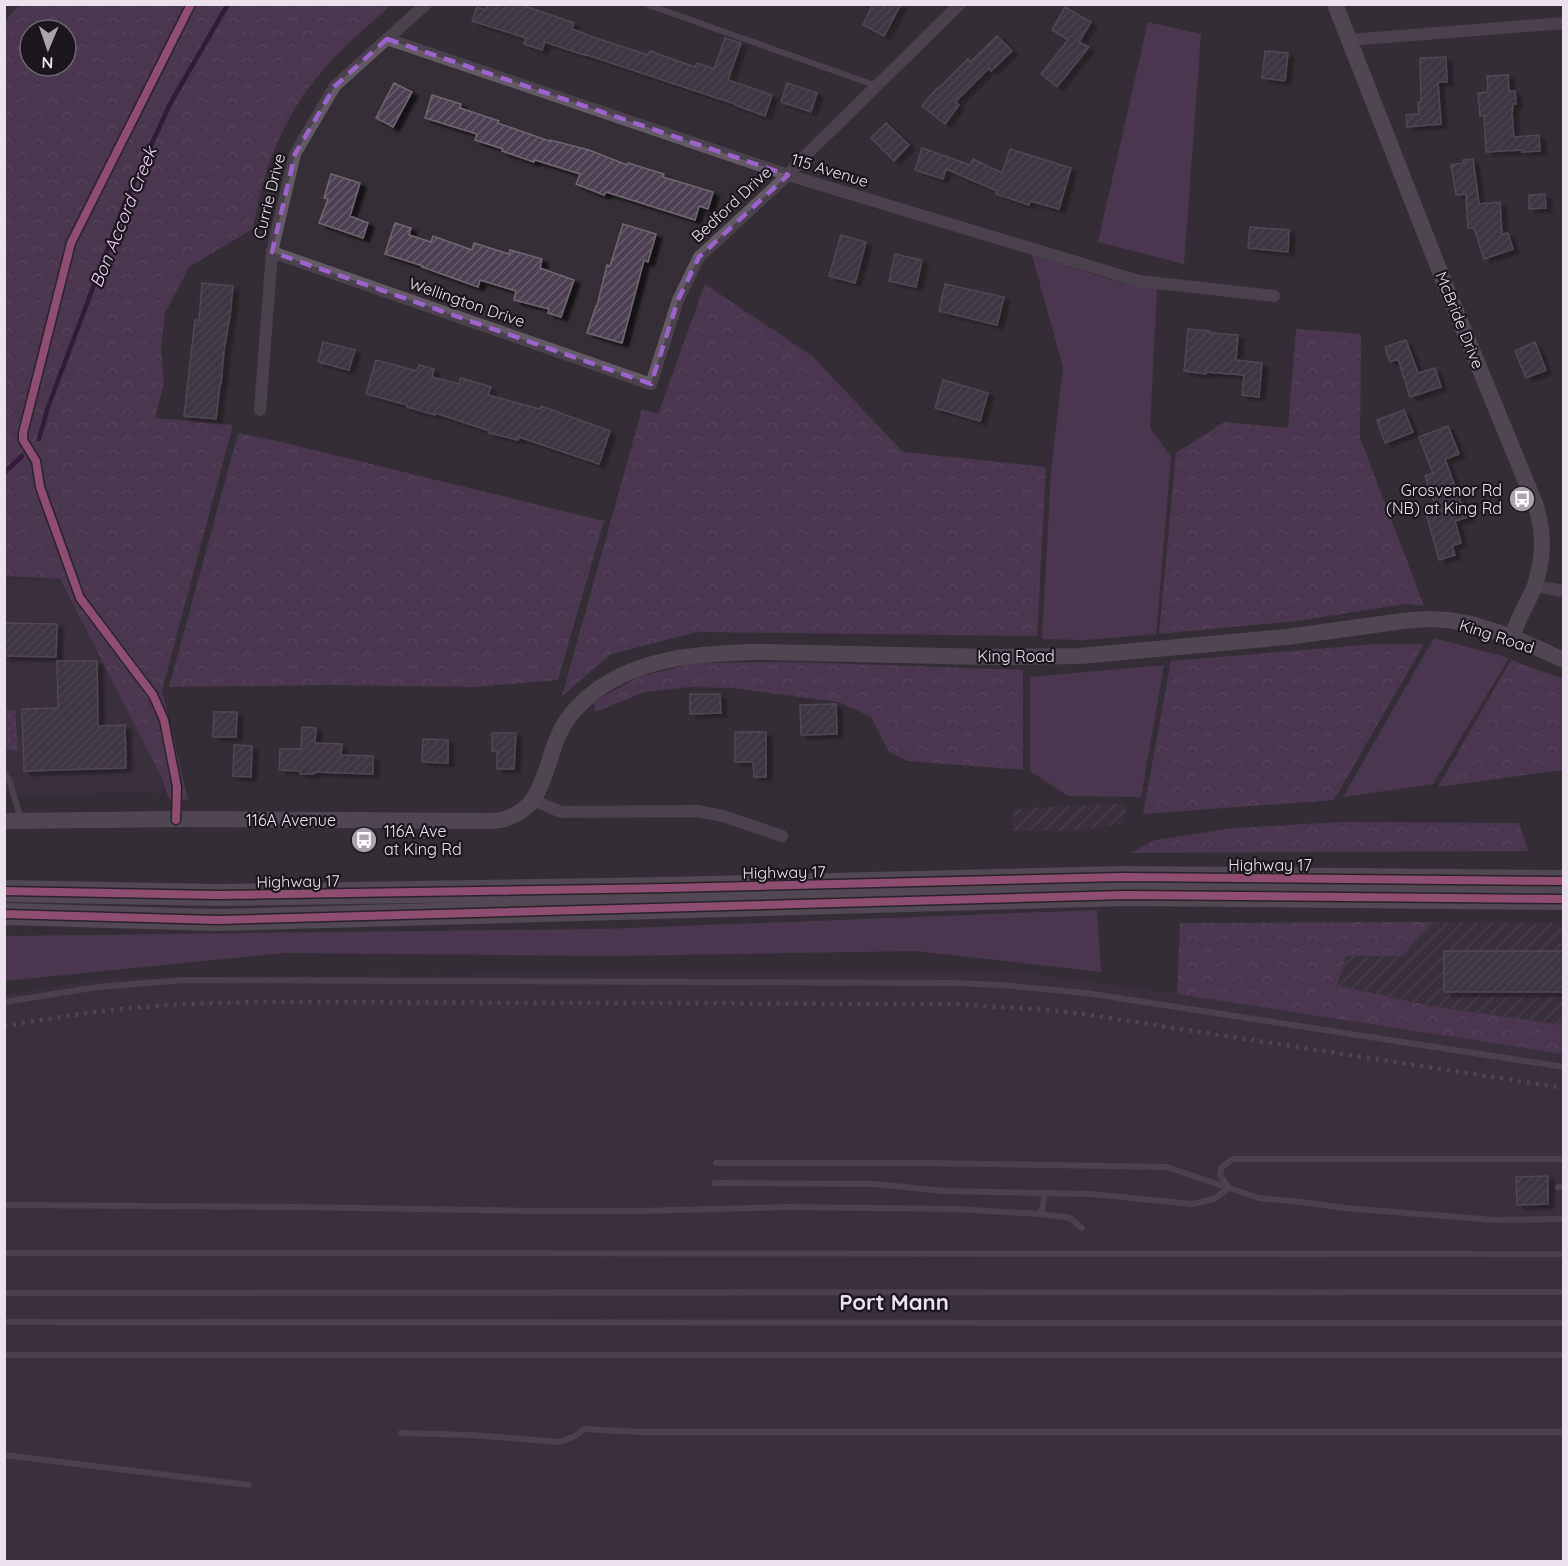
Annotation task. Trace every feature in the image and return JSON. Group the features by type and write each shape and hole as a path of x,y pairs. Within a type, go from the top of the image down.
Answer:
{"highway":[{"name":"Highway 17","path":"4,891 217,895 668,888 1122,877 1563,881"},
{"name":"Highway 17","path":"4,914 217,920 1125,895 1563,899"}],"street":[{"name":"Currie Drive","path":"260,410 272,252 296,153 335,86 426,4"},
{"name":"Bedford Drive","path":"651,384 678,300 699,257 788,175 960,4"},
{"name":"McBride Drive","path":"1335,4 1442,277 1536,506 1543,540 1541,562 1535,586 1512,637"},
{"path":"1349,40 1563,23"},
{"name":"115 Avenue","path":"387,39 788,175 1139,282 1274,296"},
{"name":"Wellington Drive","path":"272,252 651,384"},
{"path":"1535,586 1563,591"},
{"name":"King Road","path":"533,800 543,780 559,731 573,711 596,690 617,677 634,669 672,659 731,652 991,657 1080,656 1287,638 1403,621 1448,620 1471,624 1512,637 1563,660"},
{"path":"533,800 561,813 697,811 723,816 782,836"},
{"name":"116A Avenue","path":"13,821 197,819 487,821 505,819 520,811 533,800"}],"lane":[{"path":"646,4 878,86"},
{"path":"4,772 10,782 15,803 13,821"},
{"path":"4,1002 98,987 184,980 956,983 1086,993 1563,1067"},
{"path":"1229,1188 1220,1176 1222,1167 1233,1159 1563,1159"},
{"path":"716,1163 923,1163 1167,1167 1259,1198 1345,1208 1494,1220 1563,1219"},
{"path":"715,1183 874,1184 944,1191 1090,1194 1192,1204 1214,1199 1229,1188"},
{"path":"1041,1214 1045,1193"},
{"path":"4,1205 593,1211 788,1207 956,1209 1070,1218 1082,1228"},
{"path":"4,1254 1563,1254"},
{"path":"4,1293 1563,1292"},
{"path":"4,1323 1563,1323"},
{"path":"4,1354 1563,1355"},
{"path":"401,1433 560,1442 575,1436 584,1429 641,1432 1563,1432"},
{"path":"4,1455 249,1485"}],"highlighted area":[{"path":"387,39 788,175 699,257 678,300 651,384 272,252 295,154 335,86"}],"shaded area":[{"path":"5,579 59,580 161,772 163,793 5,794"},
{"path":"1126,803 1126,822 1112,826 1071,831 1012,831 1014,809"},
{"path":"1431,922 1563,923 1563,1025 1431,1006 1337,985 1345,956 1403,956"},
{"path":"978,970 1034,974 1177,994 1563,1054 1563,1561 5,1562 5,995 107,978"}],"green space":[{"path":"19,5 391,5 335,56 300,101 278,141 270,162 253,229 189,267 165,313 161,348 164,384 155,418 233,425 162,690 188,800 169,799 161,776 60,579 5,576 4,23"},
{"path":"1148,22 1201,34 1184,264 1098,242"},
{"path":"1032,255 1119,282 1157,288 1150,428 1171,457 1156,634 1086,640 1042,639 1051,472 1063,367"},
{"path":"705,284 812,356 903,452 1046,467 1037,636 698,632 611,654 562,696 642,409 658,414"},
{"path":"1296,329 1361,334 1360,438 1424,606 1405,604 1297,621 1159,634 1176,453 1225,422 1288,428"},
{"path":"238,433 604,521 558,680 474,687 332,685 169,687"},
{"path":"1434,638 1509,658 1433,784 1343,797"},
{"path":"1376,644 1424,644 1334,800 1143,814 1171,661"},
{"path":"1511,660 1563,679 1563,770 1438,787"},
{"path":"796,662 1023,670 1023,770 908,761 889,752 871,717 839,702 732,688 689,687 645,692 595,712 594,702 638,677 695,663"},
{"path":"1164,665 1141,797 1068,796 1030,771 1030,677"},
{"path":"4,710 15,710 18,750 5,750"},
{"path":"1343,822 1519,823 1528,851 1131,853 1155,840 1234,828"},
{"path":"1097,910 1101,972 916,951 610,956 283,953 5,981 5,936 604,929"},
{"path":"1431,922 1403,956 1346,956 1337,985 1431,1006 1563,1025 1563,1054 1177,994 1180,923"}],"building":[{"path":"487,4 519,4 574,23 572,29 590,36 648,55 650,51 695,67 697,63 714,69 725,38 741,43 728,80 772,95 765,116 735,104 545,42 542,50 524,44 526,38 472,21 477,7 486,10"},
{"path":"873,4 901,4 884,36 863,25"},
{"path":"1065,7 1091,22 1079,42 1089,47 1057,87 1041,74 1068,40 1052,30"},
{"path":"997,36 1012,51 991,71 989,68 955,102 959,105 945,124 922,106 937,88 968,59 970,62"},
{"path":"1265,51 1288,53 1285,81 1262,78"},
{"path":"1446,57 1447,82 1438,82 1441,124 1407,127 1406,115 1419,114 1420,58"},
{"path":"1508,75 1509,91 1515,91 1516,104 1513,104 1512,114 1514,137 1539,135 1540,151 1486,152 1484,115 1480,116 1478,93 1488,92 1487,76"},
{"path":"394,83 412,92 393,127 376,118"},
{"path":"787,83 817,93 811,112 781,102"},
{"path":"432,95 461,104 460,108 549,141 589,150 627,165 628,163 664,174 663,177 713,192 708,209 699,206 695,220 606,192 604,195 576,184 580,174 502,151 503,149 475,140 477,134 425,118"},
{"path":"886,123 909,145 894,161 871,138"},
{"path":"922,148 970,165 973,159 1002,173 1010,149 1071,168 1059,209 1030,201 1029,205 996,194 997,191 946,169 943,179 915,170"},
{"path":"1473,159 1479,204 1500,202 1502,234 1508,233 1513,249 1484,259 1474,228 1468,228 1466,194 1456,195 1451,165"},
{"path":"331,174 360,183 350,216 368,223 363,238 319,223 328,199 324,198"},
{"path":"1545,194 1546,208 1529,209 1529,195"},
{"path":"395,223 411,228 409,235 431,242 433,236 472,250 474,243 509,254 510,250 542,259 540,268 574,280 561,317 548,313 549,309 514,300 516,291 480,280 478,287 385,254"},
{"path":"623,224 656,234 648,262 644,260 622,343 587,333 597,306 607,265 610,266"},
{"path":"1250,227 1289,230 1288,252 1248,248"},
{"path":"841,235 866,242 855,283 829,276"},
{"path":"895,254 922,260 916,287 889,281"},
{"path":"202,283 233,286 216,419 184,416 195,320 199,320"},
{"path":"945,284 1004,297 997,325 939,311"},
{"path":"1188,329 1238,335 1236,360 1262,363 1259,397 1242,395 1244,375 1184,371"},
{"path":"1406,340 1418,373 1435,368 1441,387 1410,397 1398,359 1390,362 1385,347"},
{"path":"323,342 355,350 349,370 318,362"},
{"path":"1535,342 1546,370 1526,378 1515,351"},
{"path":"376,360 417,371 419,365 434,369 432,377 459,384 461,378 491,387 488,395 540,409 541,406 610,431 599,464 519,437 518,440 489,433 490,431 435,413 435,415 366,394"},
{"path":"943,380 988,393 980,421 935,408"},
{"path":"1404,410 1413,432 1385,443 1377,420"},
{"path":"1448,426 1459,454 1445,459 1468,517 1455,521 1461,543 1452,546 1455,555 1439,560 1426,513 1437,510 1425,476 1433,473 1419,437"},
{"path":"4,623 57,624 56,657 4,656"},
{"path":"57,661 97,661 98,726 125,725 126,768 24,771 22,709 58,708"},
{"path":"690,694 720,694 721,713 690,714"},
{"path":"836,704 837,734 801,735 800,705"},
{"path":"214,712 237,712 236,737 213,737"},
{"path":"302,727 316,728 315,743 342,744 341,755 373,756 373,774 314,772 314,774 300,774 300,771 279,770 280,749 301,749"},
{"path":"735,732 766,732 766,777 754,777 753,762 735,762"},
{"path":"492,733 516,733 514,769 497,769 497,751 492,751"},
{"path":"423,739 448,740 448,763 422,762"},
{"path":"234,745 252,746 251,777 233,776"},
{"path":"1444,951 1563,951 1563,992 1444,992"},
{"path":"1548,1176 1548,1204 1517,1205 1516,1177"}],"waterway":[{"name":"Bon Accord Creek","path":"39,439 48,407 126,200 170,104 228,4"},
{"name":"Bon Accord Creek","path":"4,473 22,456"}],"railway":[{"path":"4,1026 132,1008 256,1002 954,1004 1083,1014 1564,1088"}],"cycle path":[{"path":"176,820 177,787 164,720 153,695 80,598 40,487 36,461 23,440 23,433 71,243 191,4"},
{"path":"4,891 217,895 668,888 1122,877 1564,881"},
{"path":"4,914 217,920 1125,895 1564,899"}],"place":[{"name":"Grosvenor Rd (NB) at King Rd","path":"1522,499"},
{"name":"116A Ave at King Rd","path":"364,840"}],"district":[{"name":"Port Mann","path":"894,1302"}]}
